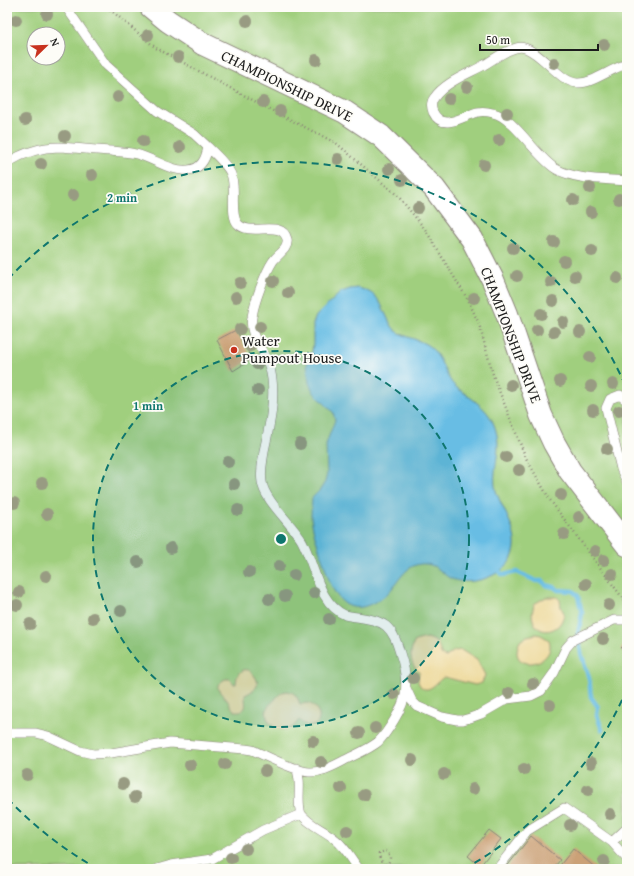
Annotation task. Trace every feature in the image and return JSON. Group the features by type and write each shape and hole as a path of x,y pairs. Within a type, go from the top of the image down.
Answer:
{"street":[{"name":"CHAMPIONSHIP DRIVE","path":"151,7 168,21 203,44 345,112 381,136 434,188 472,238 493,280 507,314 541,415 554,443 570,471 627,545"}],"lane":[{"path":"7,733 36,733 48,736 80,751 93,754 111,754 170,743 245,749 252,750 296,768 310,772 326,769 366,750 377,742 400,709 405,695 402,657 391,631 381,623 345,614 331,605 324,595 302,541 263,488 262,467 273,402 273,388 268,363 252,332 251,320 257,299 273,262 284,250 287,242 284,233 280,230 266,228 250,230 239,225 234,216 235,191 232,176 226,166 194,134 156,111 106,65 66,7"},
{"path":"627,64 614,68 593,80 576,83 566,79 538,55 525,48 518,47 503,53 453,82 438,93 431,106 435,116 444,122 458,120 477,112 496,114 510,123 547,162 560,171 585,177 627,181"},
{"path":"7,163 26,152 59,147 133,153 147,156 168,167 188,170 200,166 204,162 208,147"},
{"path":"627,401 620,395 616,396 610,399 606,408 621,468 627,482"},
{"path":"405,685 412,701 417,706 442,717 464,720 481,714 507,699 531,696 541,691 554,673 566,648 573,640 614,620 627,620"},
{"path":"296,768 300,781 299,808 301,814 306,820 336,840 346,850 359,869"},
{"path":"497,869 527,831 564,808 612,842 627,859"},
{"path":"157,869 171,865 212,859 220,856 263,830 301,814"},
{"path":"612,842 627,828"}],"path":[{"path":"107,7 156,48 273,111 336,142 398,196 425,229 468,300 479,324 494,378 526,458 550,500 627,604"},
{"path":"382,851 386,851 390,856 390,860 384,868 379,858 379,854 382,851"}],"green space":[{"path":"7,7 627,7 627,869 7,869"}],"sand":[{"path":"546,597 557,597 560,600 564,613 559,625 550,630 544,631 536,625 533,620 532,612 534,604"},
{"path":"536,634 549,640 550,649 546,656 540,661 532,663 519,659 517,652 520,641 527,636"},
{"path":"426,638 436,642 441,653 446,657 454,651 461,650 477,660 485,675 482,683 475,685 444,677 428,689 421,687 418,682 419,672 413,665 411,653 415,641"},
{"path":"243,670 249,670 252,672 256,679 257,685 252,691 245,695 246,704 244,709 235,711 218,690 218,687 225,679 230,679 234,684 236,684 237,676"},
{"path":"286,691 292,692 300,704 308,703 313,705 319,717 317,724 308,726 299,720 293,727 288,729 277,728 272,725 267,716 269,705 280,694"}],"water":[{"path":"358,288 365,290 378,299 395,330 430,347 440,359 452,383 478,404 490,417 495,428 498,442 495,477 496,491 511,526 515,544 514,553 505,567 482,580 464,582 455,580 448,577 433,566 419,564 404,573 384,597 364,607 349,606 338,597 333,590 312,524 312,498 325,482 327,474 326,444 335,420 333,412 314,393 309,383 307,364 312,352 313,324 316,316 341,292"}],"building":[{"name":"Water Pumpout House","path":"236,330 252,359 233,371 217,340"},
{"path":"627,643 627,656 621,648"},
{"path":"489,830 501,839 480,866 468,856"},
{"path":"531,836 560,860 553,869 505,869"},
{"path":"573,849 597,869 557,869"}],"waterway":[{"path":"499,571 503,575 517,572 536,581 542,581 546,585 554,587 558,590 573,591 578,596 582,613 578,634 581,653 589,678 591,697 598,707 597,715 602,730"}],"place":[{"name":"Water Pumpout House","path":"234,350"}]}
